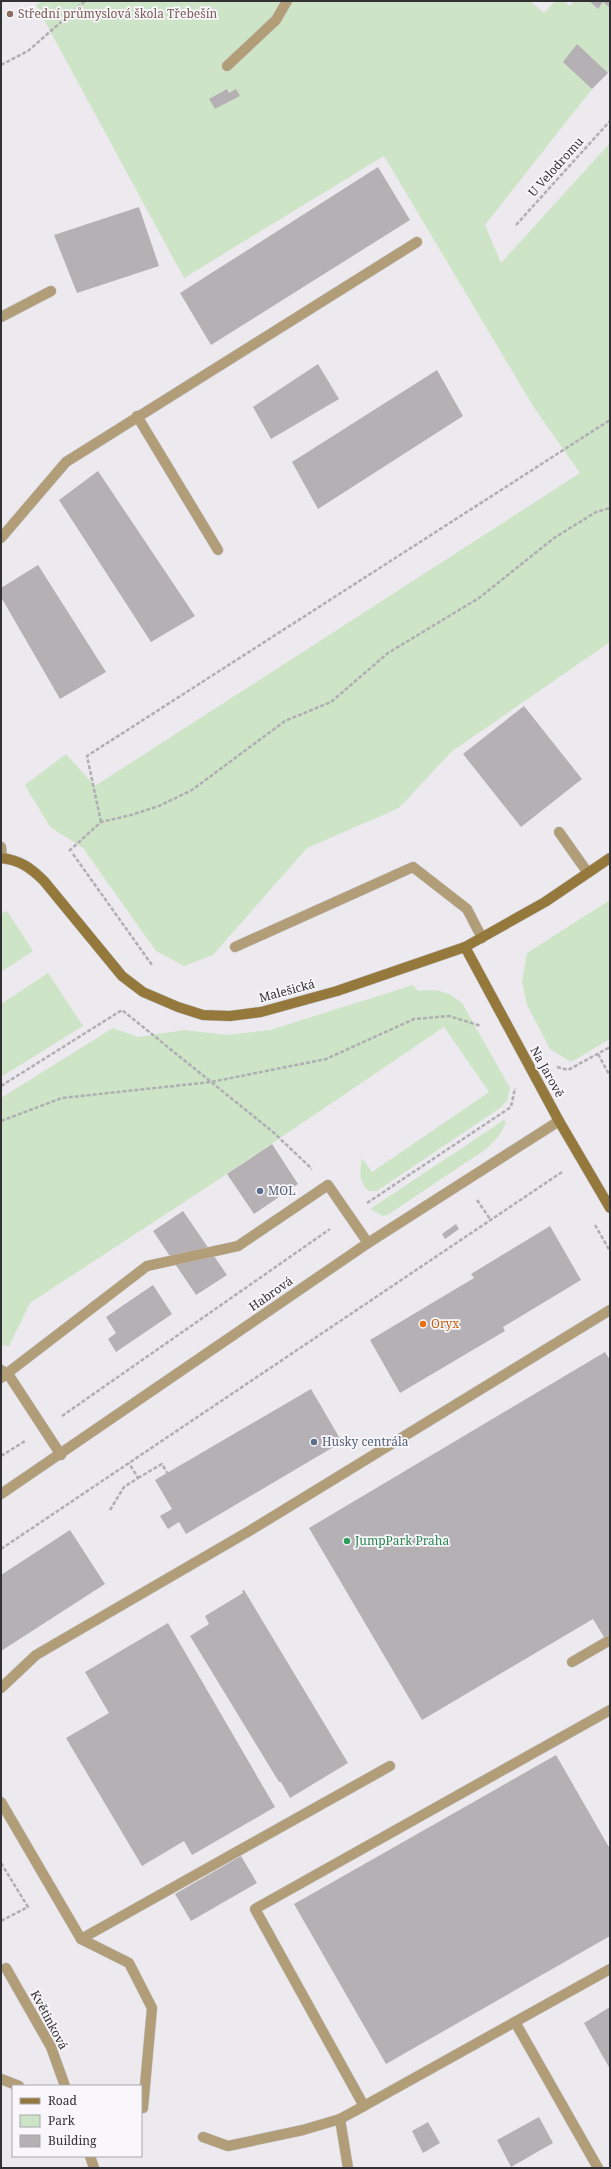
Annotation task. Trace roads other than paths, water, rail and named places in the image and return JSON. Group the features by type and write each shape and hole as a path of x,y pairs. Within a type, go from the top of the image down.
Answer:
{"street":[{"path":"227,66 276,20 287,1"},
{"path":"1,538 66,462 137,416 417,242"},
{"path":"1,317 52,291"},
{"path":"137,416 218,550"},
{"path":"559,832 588,873"},
{"path":"1,847 1,858"},
{"name":"Malešická","path":"1,858 16,860 33,869 122,976 143,992 178,1008 203,1014 230,1016 261,1012 337,990 465,947 545,902 610,858"},
{"path":"235,947 413,867 467,909 482,938"},
{"name":"Na Jarově","path":"465,947 559,1121 610,1208"},
{"name":"Habrová","path":"1,1494 61,1455 368,1243 559,1121"},
{"path":"61,1455 44,1428 4,1374 147,1266 238,1246 328,1185 368,1243"},
{"path":"1,1688 36,1655 251,1530 610,1310"},
{"path":"572,1662 610,1640"},
{"path":"364,2106 255,1909 610,1710"},
{"path":"81,1939 390,1766"},
{"path":"1,1802 81,1939 129,1963 152,2008 143,2108"},
{"name":"Květinková","path":"6,1968 51,2047 65,2085"},
{"path":"203,2137 228,2146 303,2130 340,2119 610,1969"},
{"path":"515,2022 598,2168"},
{"path":"1,2079 16,2085"},
{"path":"340,2119 348,2168"},
{"path":"90,2157 94,2168"}],"place":[{"name":"Střední průmyslová škola Třebešín","path":"10,14"},
{"name":"MOL","path":"260,1191"},
{"name":"Oryx","path":"423,1324"},
{"name":"Husky centrála","path":"314,1442"},
{"name":"JumpPark Praha","path":"347,1541"}]}
